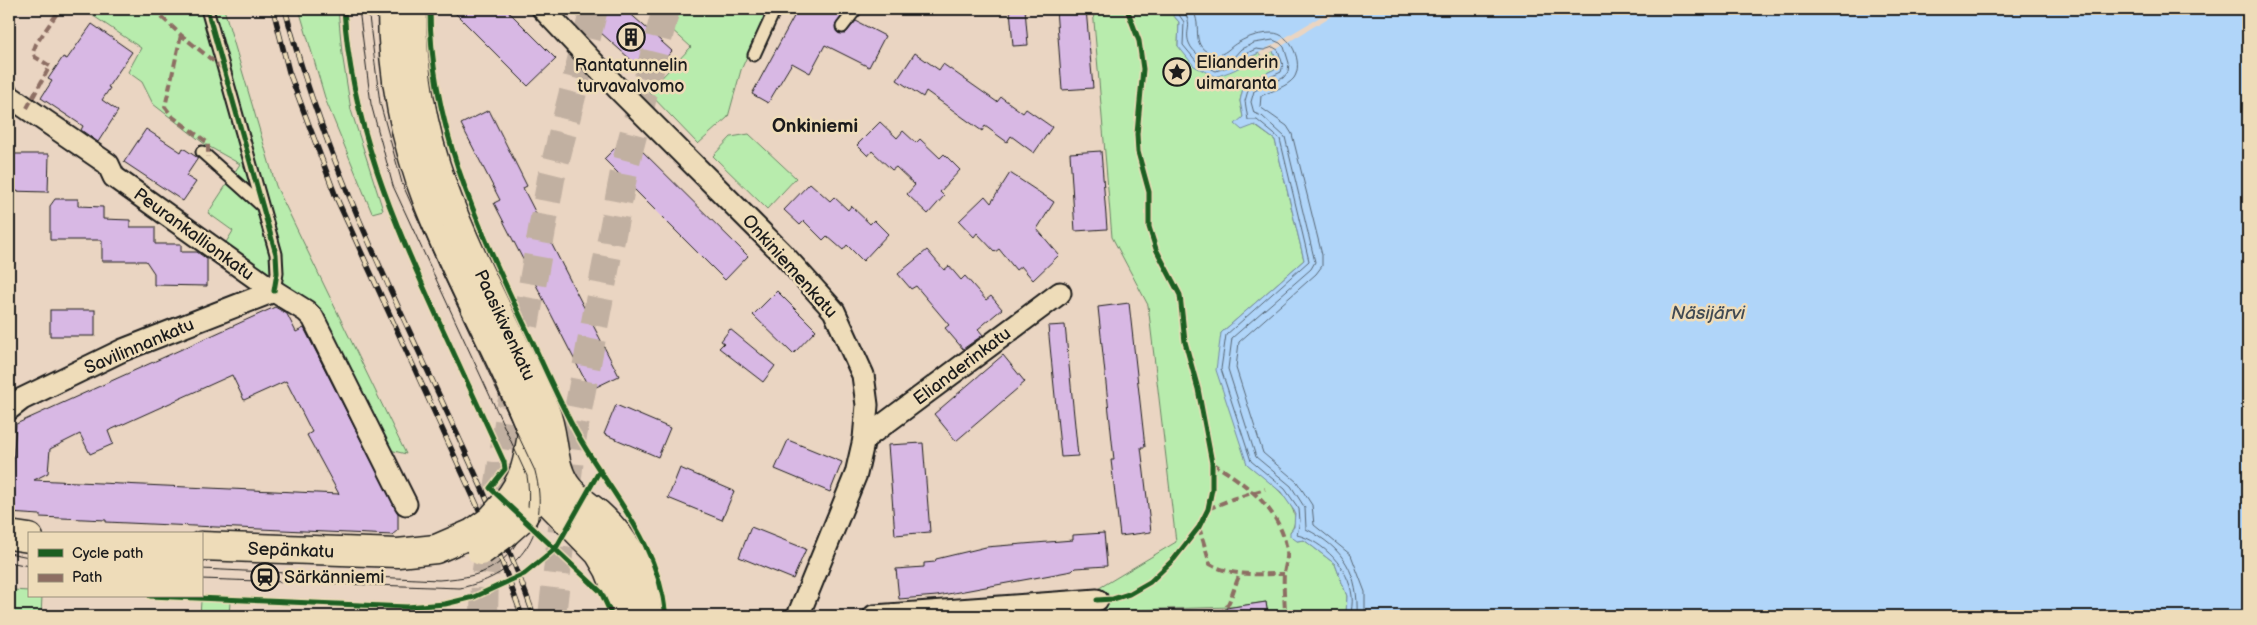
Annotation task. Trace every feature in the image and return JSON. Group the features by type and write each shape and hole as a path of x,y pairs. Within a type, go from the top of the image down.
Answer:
{"main road":[{"name":"Paasikivenkatu","path":"392,9 397,74 404,118 422,185 450,256 522,408 542,435 560,474 565,503 609,570 627,616"},
{"name":"Paasikivenkatu","path":"412,9 414,52 421,96 430,141 443,186 482,279 546,413 542,435"},
{"path":"524,500 549,468 542,435"},
{"path":"524,500 565,503"},
{"name":"Sepänkatu","path":"202,546 380,554 411,565 433,566 449,564 477,542 504,534 524,500 540,510 565,503"},
{"name":"Paasikivenkatu","path":"565,503 613,528 634,556 642,581 648,616"},
{"path":"9,535 28,538"}],"street":[{"name":"Onkiniemenkatu","path":"543,9 621,92 776,247 834,310 863,375 867,405 864,440 856,474 798,616"},
{"name":"Peurankallionkatu","path":"9,96 108,164 114,177 314,318 406,504"},
{"name":"Savilinnankatu","path":"9,408 22,399 123,350 274,291"},
{"name":"Elianderinkatu","path":"864,440 1060,292"},
{"path":"874,616 1097,600"}],"lane":[{"path":"207,9 276,254 278,273 274,291"},
{"path":"754,55 776,9"},
{"path":"842,27 856,9"},
{"path":"202,152 261,204"}],"green space":[{"path":"83,9 224,9 276,186 406,454 390,450 319,312 225,244 233,231 208,213 240,164 206,145 153,104 142,82 128,72 141,48"},
{"path":"299,9 338,9 342,53 351,110 383,210 372,213 326,101"},
{"path":"649,9 768,9 741,70 728,117 698,144 648,92 691,47"},
{"path":"1093,9 1168,9 1179,22 1178,46 1245,64 1248,58 1259,53 1273,51 1279,67 1244,84 1240,101 1243,117 1275,140 1304,260 1221,333 1247,464 1273,485 1289,503 1294,513 1295,523 1290,532 1297,541 1304,540 1335,564 1347,596 1346,616 1268,616 1266,602 1232,607 1097,611 1096,590 1176,542 1148,305 1112,237"},
{"path":"749,134 796,178 767,209 713,156 731,137"},
{"path":"13,590 28,591 28,598 42,598 41,616 12,616"},
{"path":"201,601 230,602 229,616 200,616"}],"water":[{"name":"Näsijärvi","path":"1168,9 2248,9 2248,616 1346,616 1347,596 1335,564 1304,540 1297,541 1290,536 1290,532 1294,527 1295,512 1281,492 1247,464 1216,370 1221,333 1304,260 1275,140 1255,125 1242,130 1235,124 1243,117 1240,101 1244,84 1279,67 1273,51 1262,58 1259,53 1248,58 1238,68 1216,77 1194,66 1178,46 1179,22"}],"pier":[{"path":"1330,11 1333,15 1262,58 1259,53"}],"building":[{"path":"451,9 506,9 556,59 528,86"},
{"name":"Rantatunnelin turvavalvomo","path":"602,9 625,9 672,51 649,76 590,23"},
{"path":"798,9 844,9 835,26 838,33 845,34 856,21 885,36 869,67 825,45 810,73 792,63 768,103 752,94"},
{"path":"1010,9 1025,9 1028,45 1013,46"},
{"path":"1056,9 1086,9 1093,88 1062,90"},
{"path":"92,24 132,52 108,87 110,88 102,100 118,111 98,142 81,130 83,126 41,98 52,81 48,79 63,57 67,59"},
{"path":"915,53 939,70 943,64 997,102 1001,97 1023,113 1026,109 1052,127 1034,153 1011,136 1007,142 985,126 982,131 926,91 923,97 897,80"},
{"path":"489,110 527,186 523,188 619,376 590,390 494,203 500,200 461,124"},
{"path":"880,122 897,138 903,131 916,143 920,139 940,158 944,154 960,170 940,192 944,196 928,214 907,194 915,185 896,167 892,170 872,151 868,156 857,145"},
{"path":"146,129 181,152 183,148 198,158 186,176 196,182 183,201 124,162"},
{"path":"627,136 748,256 725,280 604,159"},
{"path":"1101,151 1107,229 1075,231 1070,153"},
{"path":"9,154 49,154 48,192 9,191"},
{"path":"1010,173 1054,202 1037,229 1059,255 1033,280 1021,266 1016,270 999,249 995,252 977,233 974,237 959,221 985,196 991,203"},
{"path":"810,183 830,201 834,197 848,210 851,206 870,224 874,220 888,234 863,261 847,245 843,250 827,236 823,240 804,221 800,225 784,210"},
{"path":"55,199 78,199 78,206 103,207 103,219 130,220 130,227 155,227 155,244 181,244 181,252 197,252 207,259 207,286 154,285 154,273 146,261 102,261 102,240 50,240 50,206"},
{"path":"927,250 944,270 949,266 961,280 965,276 986,300 991,296 1002,309 978,329 983,335 963,349 945,328 949,325 916,286 911,289 898,274"},
{"path":"777,291 816,330 793,354 753,315"},
{"path":"1129,303 1145,447 1141,447 1151,532 1120,536 1111,460 1114,460 1098,307"},
{"path":"275,307 287,314 296,332 304,328 398,513 398,530 392,535 106,522 106,520 40,517 40,515 9,513 16,424","holes":["232,375 244,400 286,381 312,432 307,435 339,494 34,480 48,473 50,449 80,434 90,454 113,444 108,431"]},
{"path":"50,310 95,310 95,336 50,336"},
{"path":"1065,325 1078,456 1061,457 1048,326"},
{"path":"730,329 775,366 763,382 719,348 724,343 721,341"},
{"path":"1003,355 1025,382 956,441 934,414"},
{"path":"616,405 670,428 658,457 604,434"},
{"path":"788,440 842,462 830,492 775,469"},
{"path":"923,443 930,532 895,535 888,445"},
{"path":"680,468 734,491 722,520 668,498"},
{"path":"751,527 806,549 793,579 739,557"},
{"path":"1104,533 1107,566 1075,568 1072,571 937,596 899,599 896,569 924,567 924,563 935,562 936,559 986,547 1073,540 1073,535"},
{"path":"1266,602 1268,616 1227,616 1226,608"}],"tunnel":[{"path":"484,616 485,577 509,416 551,179 594,9"},
{"path":"552,616 572,441 626,162 666,9"}],"tram line":[{"path":"202,569 439,580 461,578 489,569 502,560 520,536 525,522 529,492 527,476 393,186 371,104 359,9"},
{"path":"202,579 460,588 481,582 500,573 515,561 526,548 534,531 539,513 539,493 535,471 439,267 402,183 380,103 368,9"},
{"path":"9,553 28,557"},
{"path":"9,562 28,566"}],"railway":[{"path":"273,9 289,72 336,197 498,551 522,616"},
{"path":"285,9 301,66 342,178 389,287 492,511 534,616"}],"marked path":[{"path":"27,108 50,66 35,57 33,52 36,44 60,9"},
{"path":"153,9 181,35 222,68"},
{"path":"181,35 165,107 173,117 208,143 208,157"},
{"path":"1212,463 1249,489 1260,499 1277,522 1287,551 1284,574 1285,616"},
{"path":"1208,509 1265,489"},
{"path":"1199,527 1210,564 1237,573 1284,574"},
{"path":"1219,616 1229,601 1240,574"}],"cycle path":[{"path":"207,9 276,254 277,273 274,291"},
{"path":"344,9 348,51 355,92 376,170 405,245 504,462 505,469 490,488 601,592 612,616"},
{"path":"430,9 432,51 438,92 447,131 473,209 506,284 577,434 644,542 654,565 666,616"},
{"path":"1097,600 1113,599 1129,594 1150,582 1174,559 1199,527 1208,509 1212,489 1212,463 1198,389 1185,342 1180,295 1156,249 1149,227 1149,192 1138,152 1137,134 1143,69 1139,41 1127,9"},
{"path":"197,598 407,607 445,604 474,597 524,574 556,548 600,470"}],"place":[{"name":"Rantatunnelin turvavalvomo","path":"631,37"},
{"name":"Elianderin uimaranta","path":"1177,72"},
{"name":"Särkänniemi","path":"265,577"}],"district":[{"name":"Onkiniemi","path":"815,125"}]}
